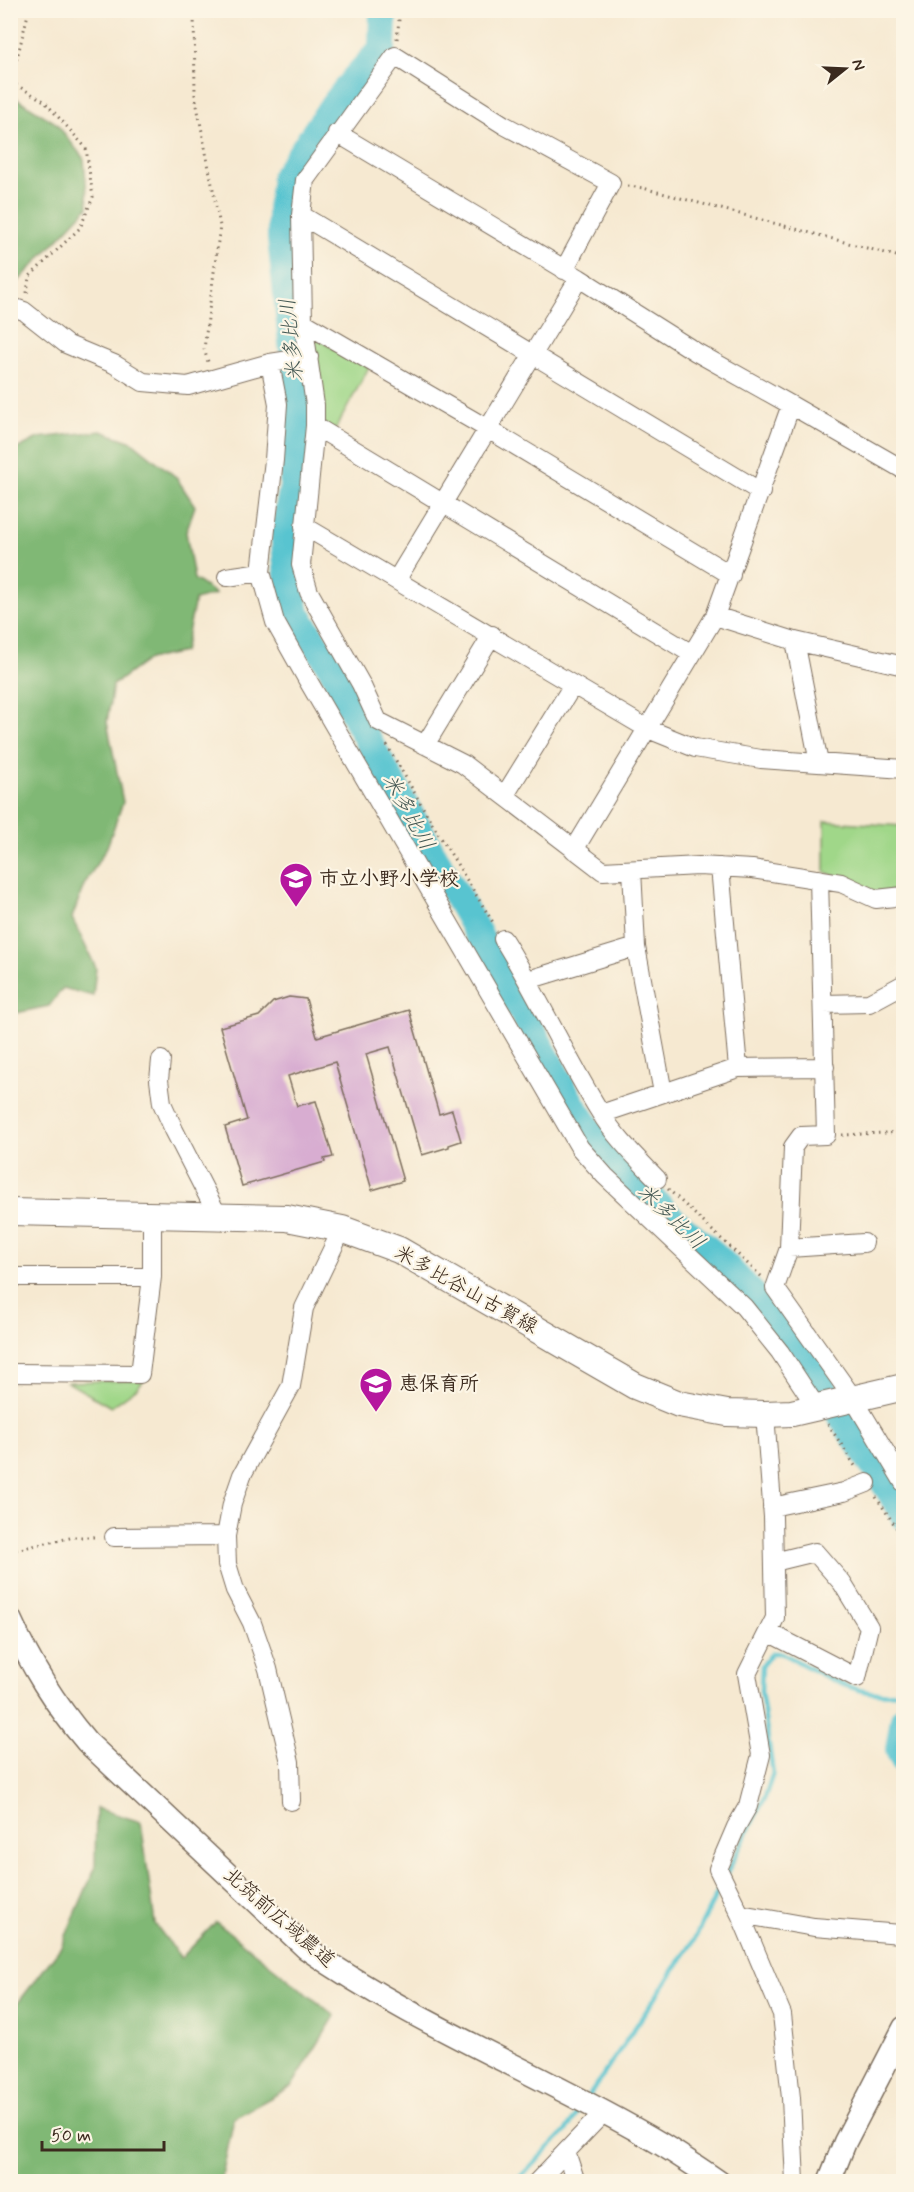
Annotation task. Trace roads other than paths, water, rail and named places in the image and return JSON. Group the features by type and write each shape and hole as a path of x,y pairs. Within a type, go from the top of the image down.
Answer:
{"main road":[{"name":"米多比谷山古賀線","path":"10,1212 287,1218 342,1229 399,1250 635,1386 679,1404 727,1413 792,1413 903,1387"}],"street":[{"path":"397,579 534,353 572,274 611,183 504,125 395,56 304,180 301,215 303,322 315,405 315,426 301,565 309,592 361,684 378,721 463,765 603,871 699,866 752,869 841,883 876,899 903,896"},
{"path":"337,133 572,274 696,352 903,470"},
{"path":"301,215 534,353 761,492"},
{"path":"18,309 66,344 114,364 143,382 188,386 270,363 309,357"},
{"path":"303,322 488,429 731,575"},
{"path":"270,363 278,404 261,572 275,622 580,1148 605,1176 744,1307 780,1352 817,1408"},
{"path":"574,850 715,616 791,405"},
{"path":"315,426 692,654"},
{"path":"304,526 648,729 695,748 761,759 903,769"},
{"path":"227,577 261,572"},
{"path":"715,616 795,641 903,666"},
{"path":"425,745 492,635"},
{"path":"795,641 819,764"},
{"path":"505,795 573,685"},
{"path":"720,867 738,1068"},
{"path":"632,870 636,947 663,1093"},
{"path":"819,879 826,1135 801,1136 793,1147 789,1248 775,1288 903,1483"},
{"path":"503,939 601,1114 657,1179"},
{"path":"528,980 636,947"},
{"path":"823,1004 869,1003 903,984"},
{"path":"161,1060 159,1080 162,1103 218,1216"},
{"path":"601,1114 738,1068 825,1067"},
{"path":"10,1373 140,1374 152,1277 152,1215"},
{"path":"291,1801 290,1762 268,1669 252,1623 235,1590 227,1564 226,1536 232,1504 243,1475 291,1386 304,1308 342,1229"},
{"path":"789,1248 864,1243"},
{"path":"10,1278 152,1277"},
{"path":"765,1414 772,1507 775,1618 747,1674 761,1755 748,1806 736,1827 718,1869 740,1914 782,2014 795,2181"},
{"path":"772,1507 844,1492 867,1483"},
{"path":"114,1537 226,1536"},
{"path":"768,1632 856,1678 869,1627 842,1583 815,1552 774,1562"},
{"name":"北筑前広域農道","path":"10,1619 40,1681 63,1715 87,1742 306,1948 345,1975 394,2003 661,2144 719,2181"},
{"path":"740,1914 814,1927 902,1934"},
{"path":"829,2181 845,2142 903,2028"},
{"path":"537,2181 603,2113"},
{"path":"566,2152 576,2181"}],"waterway":[{"name":"米多比川","path":"383,10 382,49 330,110 285,177 281,209 281,238 298,398 293,487 284,532 288,577 296,613 331,667 358,723 503,977 571,1103 602,1148 673,1220 716,1256 758,1300 817,1379 904,1516"},
{"path":"726,1875 765,1797 773,1773 761,1691 762,1665 772,1653 782,1653 826,1677 855,1689 870,1692 904,1692"},
{"name":"米多比川","path":"904,1719 899,1750 904,1760"},
{"path":"589,2096 694,1940 720,1887"},
{"path":"515,2182 566,2131 581,2108"}],"place":[{"name":"市立小野小学校","path":"296,908"},
{"name":"恵保育所","path":"376,1413"}]}
